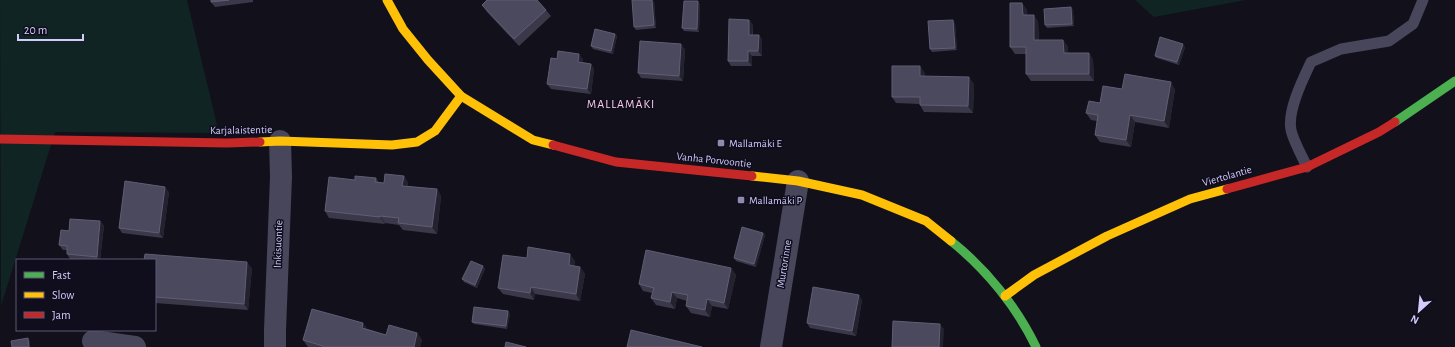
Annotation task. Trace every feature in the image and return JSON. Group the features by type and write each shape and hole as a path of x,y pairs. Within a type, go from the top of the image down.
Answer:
{"street":[{"name":"Vanha Porvoontie","path":"387,0 407,34 428,60 461,96 533,140 616,162 798,180 862,195 926,221 966,253 1005,296 1030,334 1036,347"},
{"name":"Viertolantie","path":"1005,296 1034,275 1107,236 1183,202 1242,184 1307,167 1379,132 1455,81"},
{"name":"Karjalaistentie","path":"0,139 227,143 280,141 392,145 417,142 435,131 461,96"},
{"name":"Inkisuontie","path":"275,347 281,177 280,141"},
{"name":"Murtorinne","path":"770,347 798,180"},
{"path":"93,341 135,347"}],"lane":[{"path":"1307,167 1291,129 1292,110 1311,62 1341,49 1389,41 1413,24 1423,0"}],"green space":[{"path":"0,0 187,0 219,133 55,132 1,306"},
{"path":"1135,0 1246,0 1154,17"}],"building":[{"path":"211,0 229,0 211,2"},
{"path":"487,0 537,0 546,10 514,39 482,5"},
{"path":"632,0 652,0 654,25 634,27"},
{"path":"684,1 698,1 697,29 682,28"},
{"path":"1010,3 1022,3 1023,15 1034,15 1034,40 1063,40 1064,53 1089,53 1089,74 1026,74 1026,47 1010,47"},
{"path":"1071,7 1072,24 1045,25 1044,9"},
{"path":"729,19 749,20 749,35 759,35 758,51 748,51 748,61 728,61"},
{"path":"953,20 955,48 930,49 928,21"},
{"path":"595,29 615,34 611,51 591,46"},
{"path":"1160,37 1183,44 1177,62 1155,56"},
{"path":"640,41 681,44 679,76 638,73"},
{"path":"558,51 579,54 578,62 591,64 587,89 547,84 551,58 557,59"},
{"path":"892,66 920,66 920,76 969,77 968,106 920,105 920,97 892,97"},
{"path":"1125,74 1171,82 1164,121 1130,115 1126,140 1095,135 1098,115 1086,113 1089,101 1100,103 1103,86 1122,89"},
{"path":"385,174 404,176 402,186 437,189 432,227 398,223 399,218 325,211 329,177 355,180 355,176 376,178 375,182 384,183"},
{"path":"125,181 165,187 159,233 119,228"},
{"path":"70,219 100,221 97,257 67,254 67,246 59,245 61,230 69,231"},
{"path":"742,227 763,233 754,264 734,258"},
{"path":"528,247 570,254 569,265 580,267 576,294 531,287 530,293 498,288 503,255 527,258"},
{"path":"646,250 731,268 724,303 707,299 705,310 686,306 688,295 672,292 670,302 651,298 654,288 639,284"},
{"path":"145,254 247,262 244,304 156,297 156,259 144,259"},
{"path":"471,261 483,266 475,285 462,279"},
{"path":"813,287 859,295 852,331 807,323"},
{"path":"474,307 508,311 506,326 472,322"},
{"path":"312,309 363,323 362,328 386,335 389,325 417,333 414,347 323,347 303,340"},
{"path":"893,321 940,324 939,347 892,347"},
{"path":"631,330 702,347 627,347"},
{"path":"28,338 29,347 12,347 11,341"},
{"path":"506,342 526,347 505,347"}],"traffic: fast":[{"path":"1395,122 1455,81"},
{"path":"951,241 964,252 1000,290 1020,318 1036,347"}],"traffic: slow":[{"path":"387,0 403,29 428,60 461,96 533,140 553,145"},
{"path":"260,142 280,141 392,145 417,142 435,131 461,96"},
{"path":"752,176 798,181 862,195 926,221 951,241"},
{"path":"1005,296 1034,275 1107,236 1190,199 1227,189"}],"traffic: jam":[{"path":"1227,189 1307,167 1379,132 1395,122"},
{"path":"0,139 227,143 260,142"},
{"path":"553,145 616,162 752,176"}],"place":[{"name":"Mallamäki E","path":"721,143"},
{"name":"Mallamäki P","path":"741,200"}],"district":[{"name":"MALLAMÄKI","path":"621,104"}]}
